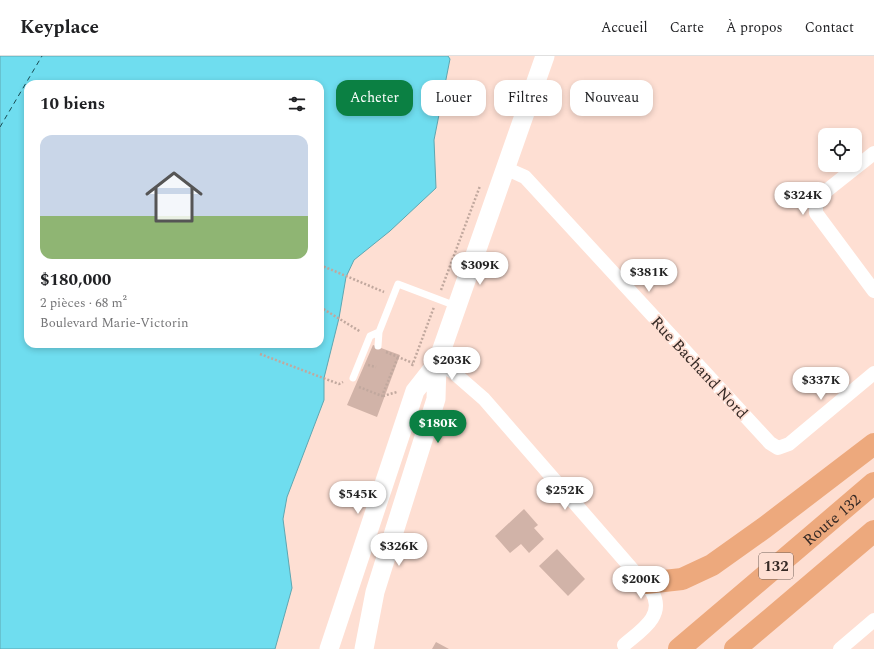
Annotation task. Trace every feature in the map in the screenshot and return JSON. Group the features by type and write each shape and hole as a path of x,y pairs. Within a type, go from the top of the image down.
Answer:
{"highway":[{"path":"646,583 682,579 712,565 764,528 874,444"},
{"name":"Route 132","path":"679,649 874,483"},
{"name":"132","path":"735,649 874,531"}],"street":[{"path":"364,649 375,592 436,399 437,363 545,56"},
{"path":"874,153 816,199 816,213 874,291"},
{"name":"Rue Bachand Nord","path":"505,168 525,177 770,443 778,448 789,444 874,373"},
{"path":"437,363 453,372 484,399 646,583 655,596 656,611 650,622 624,645"},
{"path":"329,649 415,391 437,363"},
{"path":"840,649 874,620"}],"lane":[{"path":"379,348 380,332 398,284 457,306"},
{"path":"355,381 370,336 380,332"}],"path":[{"path":"324,267 394,296"},
{"path":"324,309 358,330"},
{"path":"379,348 413,363"},
{"path":"260,354 339,384"},
{"path":"382,396 398,357"},
{"path":"366,370 370,359"},
{"path":"368,364 376,367"},
{"path":"355,381 356,386 382,396 399,392 403,393"},
{"path":"359,387 361,381"}],"water":[{"path":"0,56 448,56 450,59 446,80 421,80 421,116 439,116 434,140 436,188 390,231 354,260 346,277 339,318 324,378 324,400 287,497 283,519 292,588 275,649 0,649"}],"building":[{"path":"373,345 400,355 377,417 347,405"},
{"path":"524,509 538,525 534,528 544,539 529,553 521,544 510,553 495,536"},
{"path":"557,549 585,579 568,596 539,566"},
{"path":"436,642 449,649 432,649"}],"ferry route":[{"path":"28,80 42,56"},
{"path":"0,127 24,86"}]}
